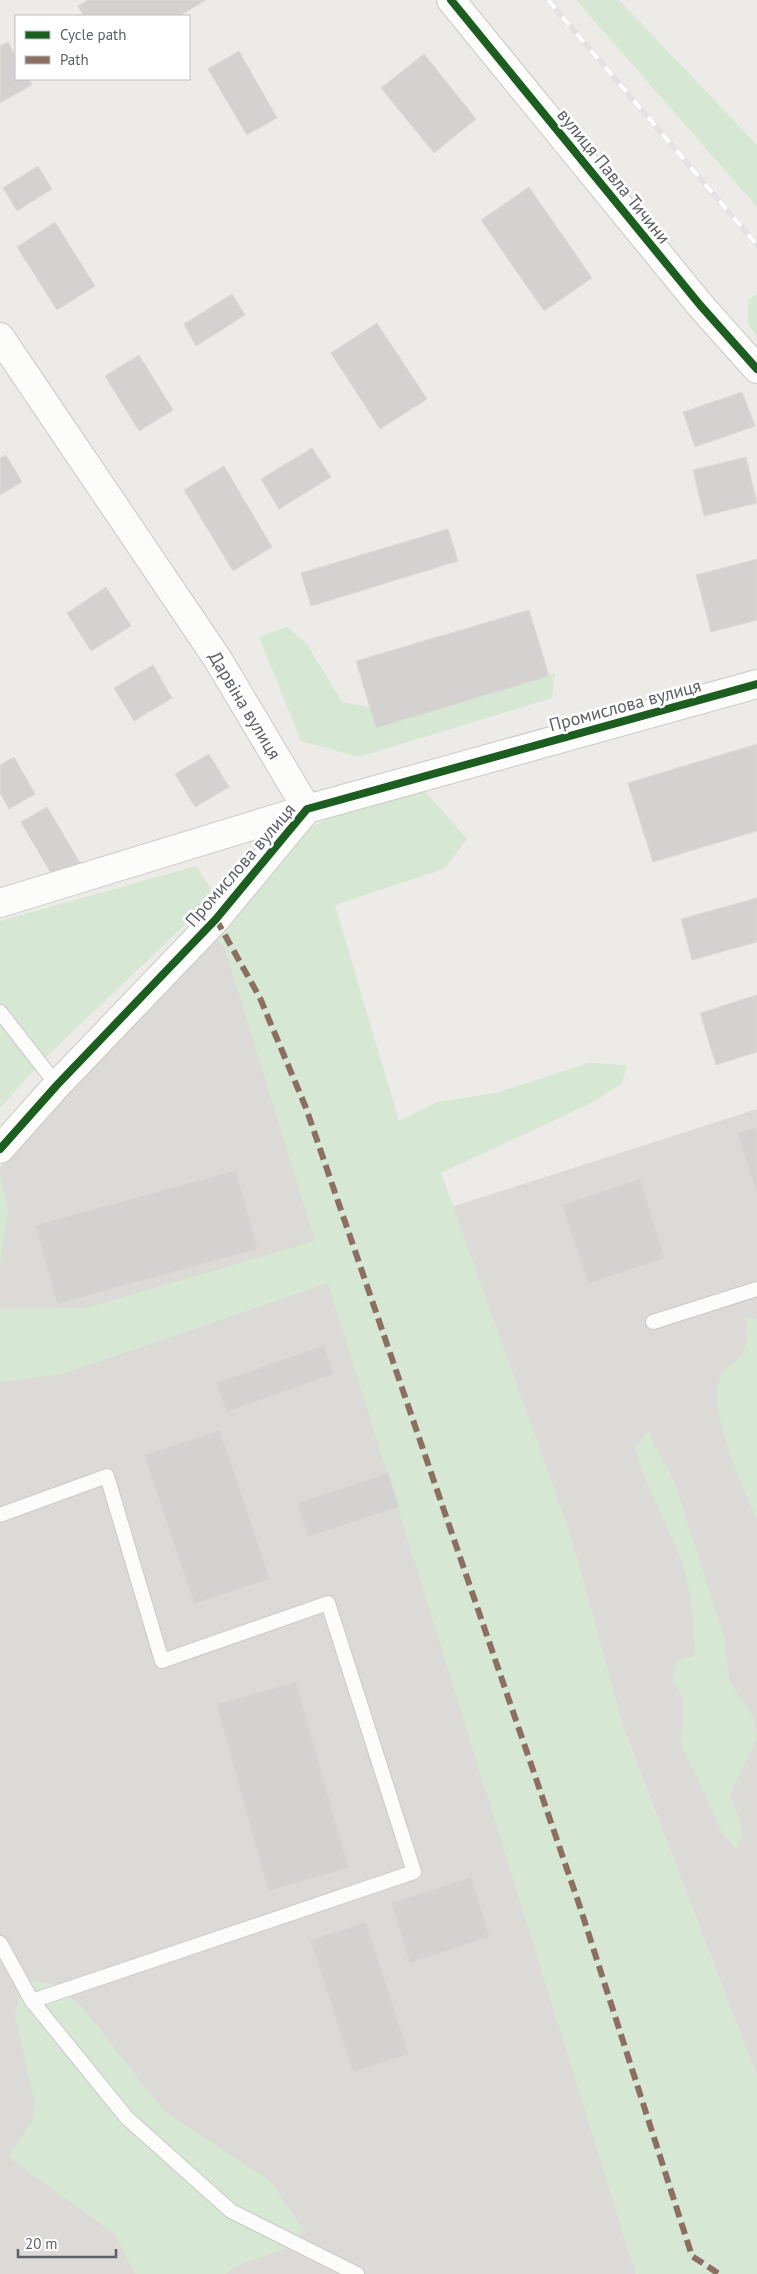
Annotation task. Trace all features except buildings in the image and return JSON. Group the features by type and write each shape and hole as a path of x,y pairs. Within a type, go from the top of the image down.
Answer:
{"street":[{"name":"вулиця Павла Тичини","path":"451,0 700,305 757,369"},
{"name":"Дарвіна вулиця","path":"0,337 217,658 307,809"},
{"name":"Промислова вулиця","path":"0,1149 57,1085 216,919 307,809 757,684"},
{"path":"0,903 307,809"}],"lane":[{"path":"0,1012 57,1085"},
{"path":"653,1322 757,1289"},
{"path":"0,1515 107,1476 162,1661 328,1603 414,1872 32,2001"},
{"path":"0,1943 32,2001 127,2118 231,2211 357,2274"}],"shaded area":[{"path":"216,919 636,2274 0,2274 0,1167"},
{"path":"757,1109 757,2077 427,1215"}],"green space":[{"path":"576,0 619,0 757,145 757,207"},
{"path":"756,294 757,337 748,324 748,301"},
{"path":"287,627 306,643 342,702 399,713 555,673 552,698 359,757 301,741 259,637"},
{"path":"408,788 428,794 467,839 444,869 335,905 399,1121 437,1102 496,1093 589,1063 627,1065 622,1084 589,1104 441,1173 571,1536 627,1739 757,2077 757,2274 636,2274 328,1283 62,1374 0,1382 0,1309 87,1308 315,1241 225,949 218,940 220,934 307,809 312,827 352,804"},
{"path":"196,866 215,896 46,1057 0,1108 0,921"},
{"path":"0,1174 8,1210 0,1265"},
{"path":"745,1317 757,1319 757,1520 735,1467 721,1425 718,1405 718,1388 722,1373 737,1361 744,1351 747,1335"},
{"path":"648,1432 675,1484 725,1639 729,1680 754,1719 757,1739 730,1794 744,1833 735,1850 723,1834 681,1744 683,1698 672,1681 677,1660 695,1656 692,1611 684,1568 651,1493 635,1447"},
{"path":"34,1981 53,1984 82,2007 164,2111 270,2181 304,2230 294,2246 235,2266 226,2274 135,2274 115,2234 8,2157 33,2120 34,2099 15,2016 19,1996"}],"railway":[{"path":"548,0 757,245"}],"marked path":[{"path":"216,919 260,998 306,1108 580,1907 692,2256 719,2274"}],"cycle path":[{"path":"451,0 700,305 757,369"},
{"path":"0,1149 57,1085 216,919 307,809 757,684"}]}
